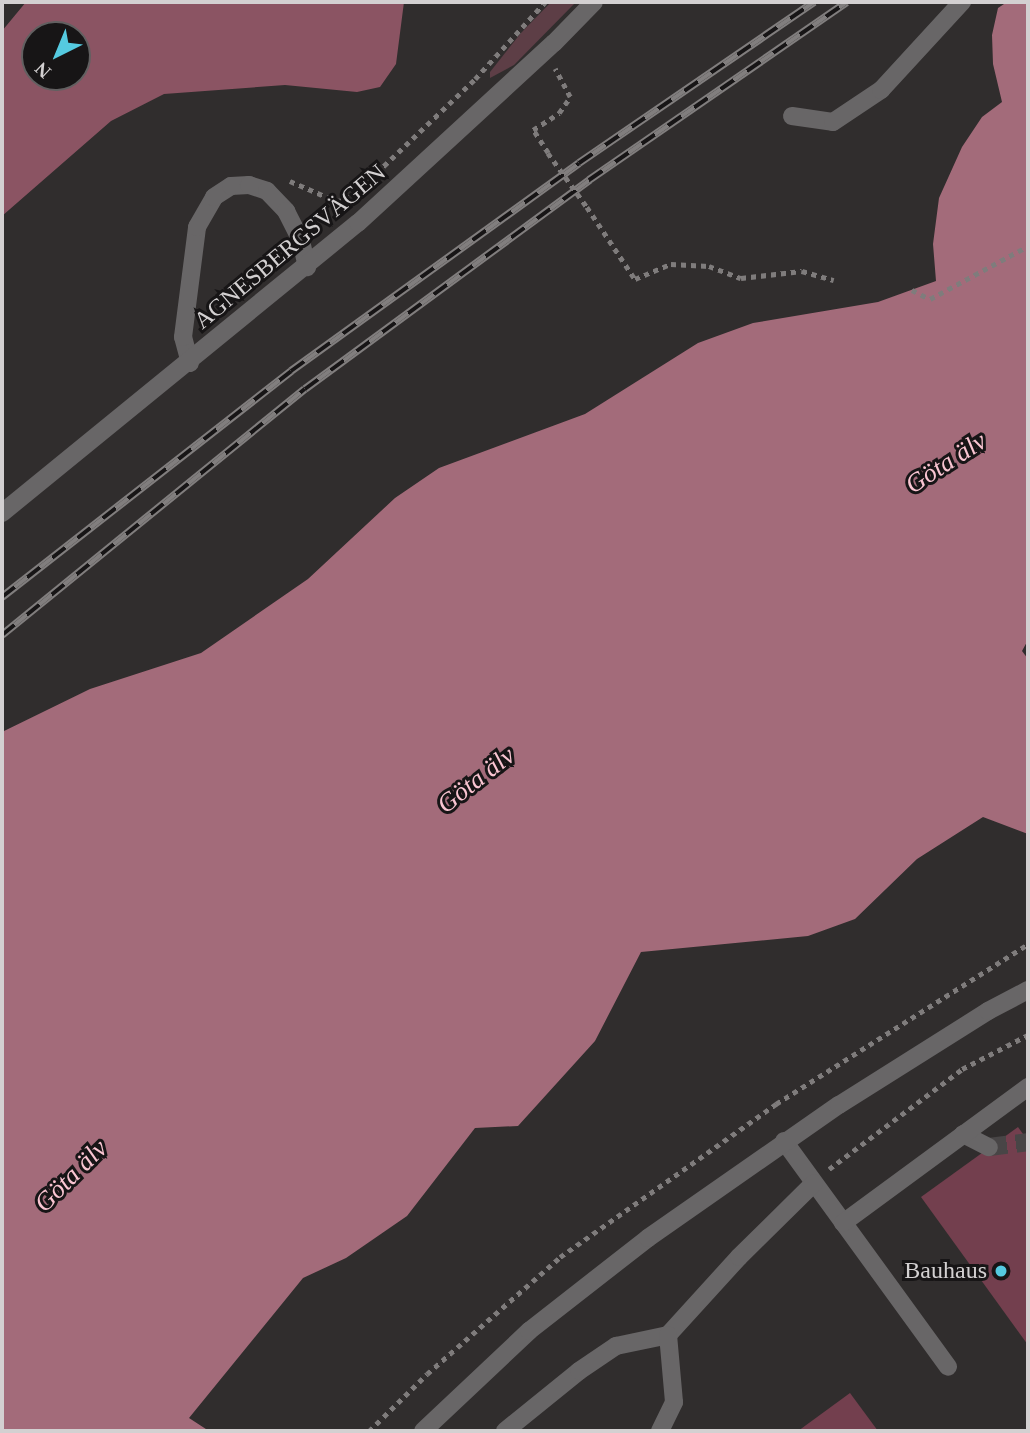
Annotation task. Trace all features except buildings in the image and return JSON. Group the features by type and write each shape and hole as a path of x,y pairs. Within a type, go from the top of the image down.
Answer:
{"street":[{"name":"AGNESBERGSVÄGEN","path":"2,513 307,267 415,173 594,2"},
{"path":"792,116 833,122 881,90 962,2"},
{"path":"190,363 183,337 197,227 214,197 231,186 249,185 267,191 291,221 301,241 307,267"},
{"path":"423,1431 529,1331 648,1238 784,1141 988,1011 1028,990"},
{"path":"843,1223 1028,1087"},
{"path":"963,1134 989,1147"},
{"path":"784,1141 948,1367"},
{"path":"505,1431 579,1371 616,1346 668,1335 739,1257 814,1183"},
{"path":"660,1431 674,1402 668,1335"}],"path":[{"path":"278,178 336,201 346,200 475,79 545,2"},
{"path":"553,65 570,97 559,113 533,130 635,279 671,264 709,267 741,278 803,271 834,280"},
{"path":"912,289 930,299 1028,246"},
{"path":"369,1431 427,1374 560,1257 776,1104 1028,944"},
{"path":"814,1183 886,1124 962,1069 1028,1035"}],"shaded area":[{"path":"26,2 404,2 396,64 380,87 357,92 285,85 164,94 111,121 2,216 2,31"},
{"path":"551,2 576,2 514,65 490,78 490,72 521,33"}],"water":[{"name":"Göta älv","path":"1007,2 1028,2 1028,640 1022,651 1028,659 1028,834 983,817 917,859 855,919 808,936 641,952 595,1041 518,1126 475,1128 407,1216 346,1258 303,1278 189,1418 209,1431 2,1431 2,732 90,689 201,653 308,579 395,498 439,468 585,414 698,343 753,323 878,302 936,281 933,244 939,198 962,147 982,117 1002,102 993,64 992,35 998,8"}],"tunnel":[{"path":"989,1147 1028,1142"}],"railway":[{"path":"2,597 291,371 579,163 814,2"},
{"path":"2,635 305,389 589,180 847,2"}],"place":[{"name":"Bauhaus","path":"1001,1271"}]}
